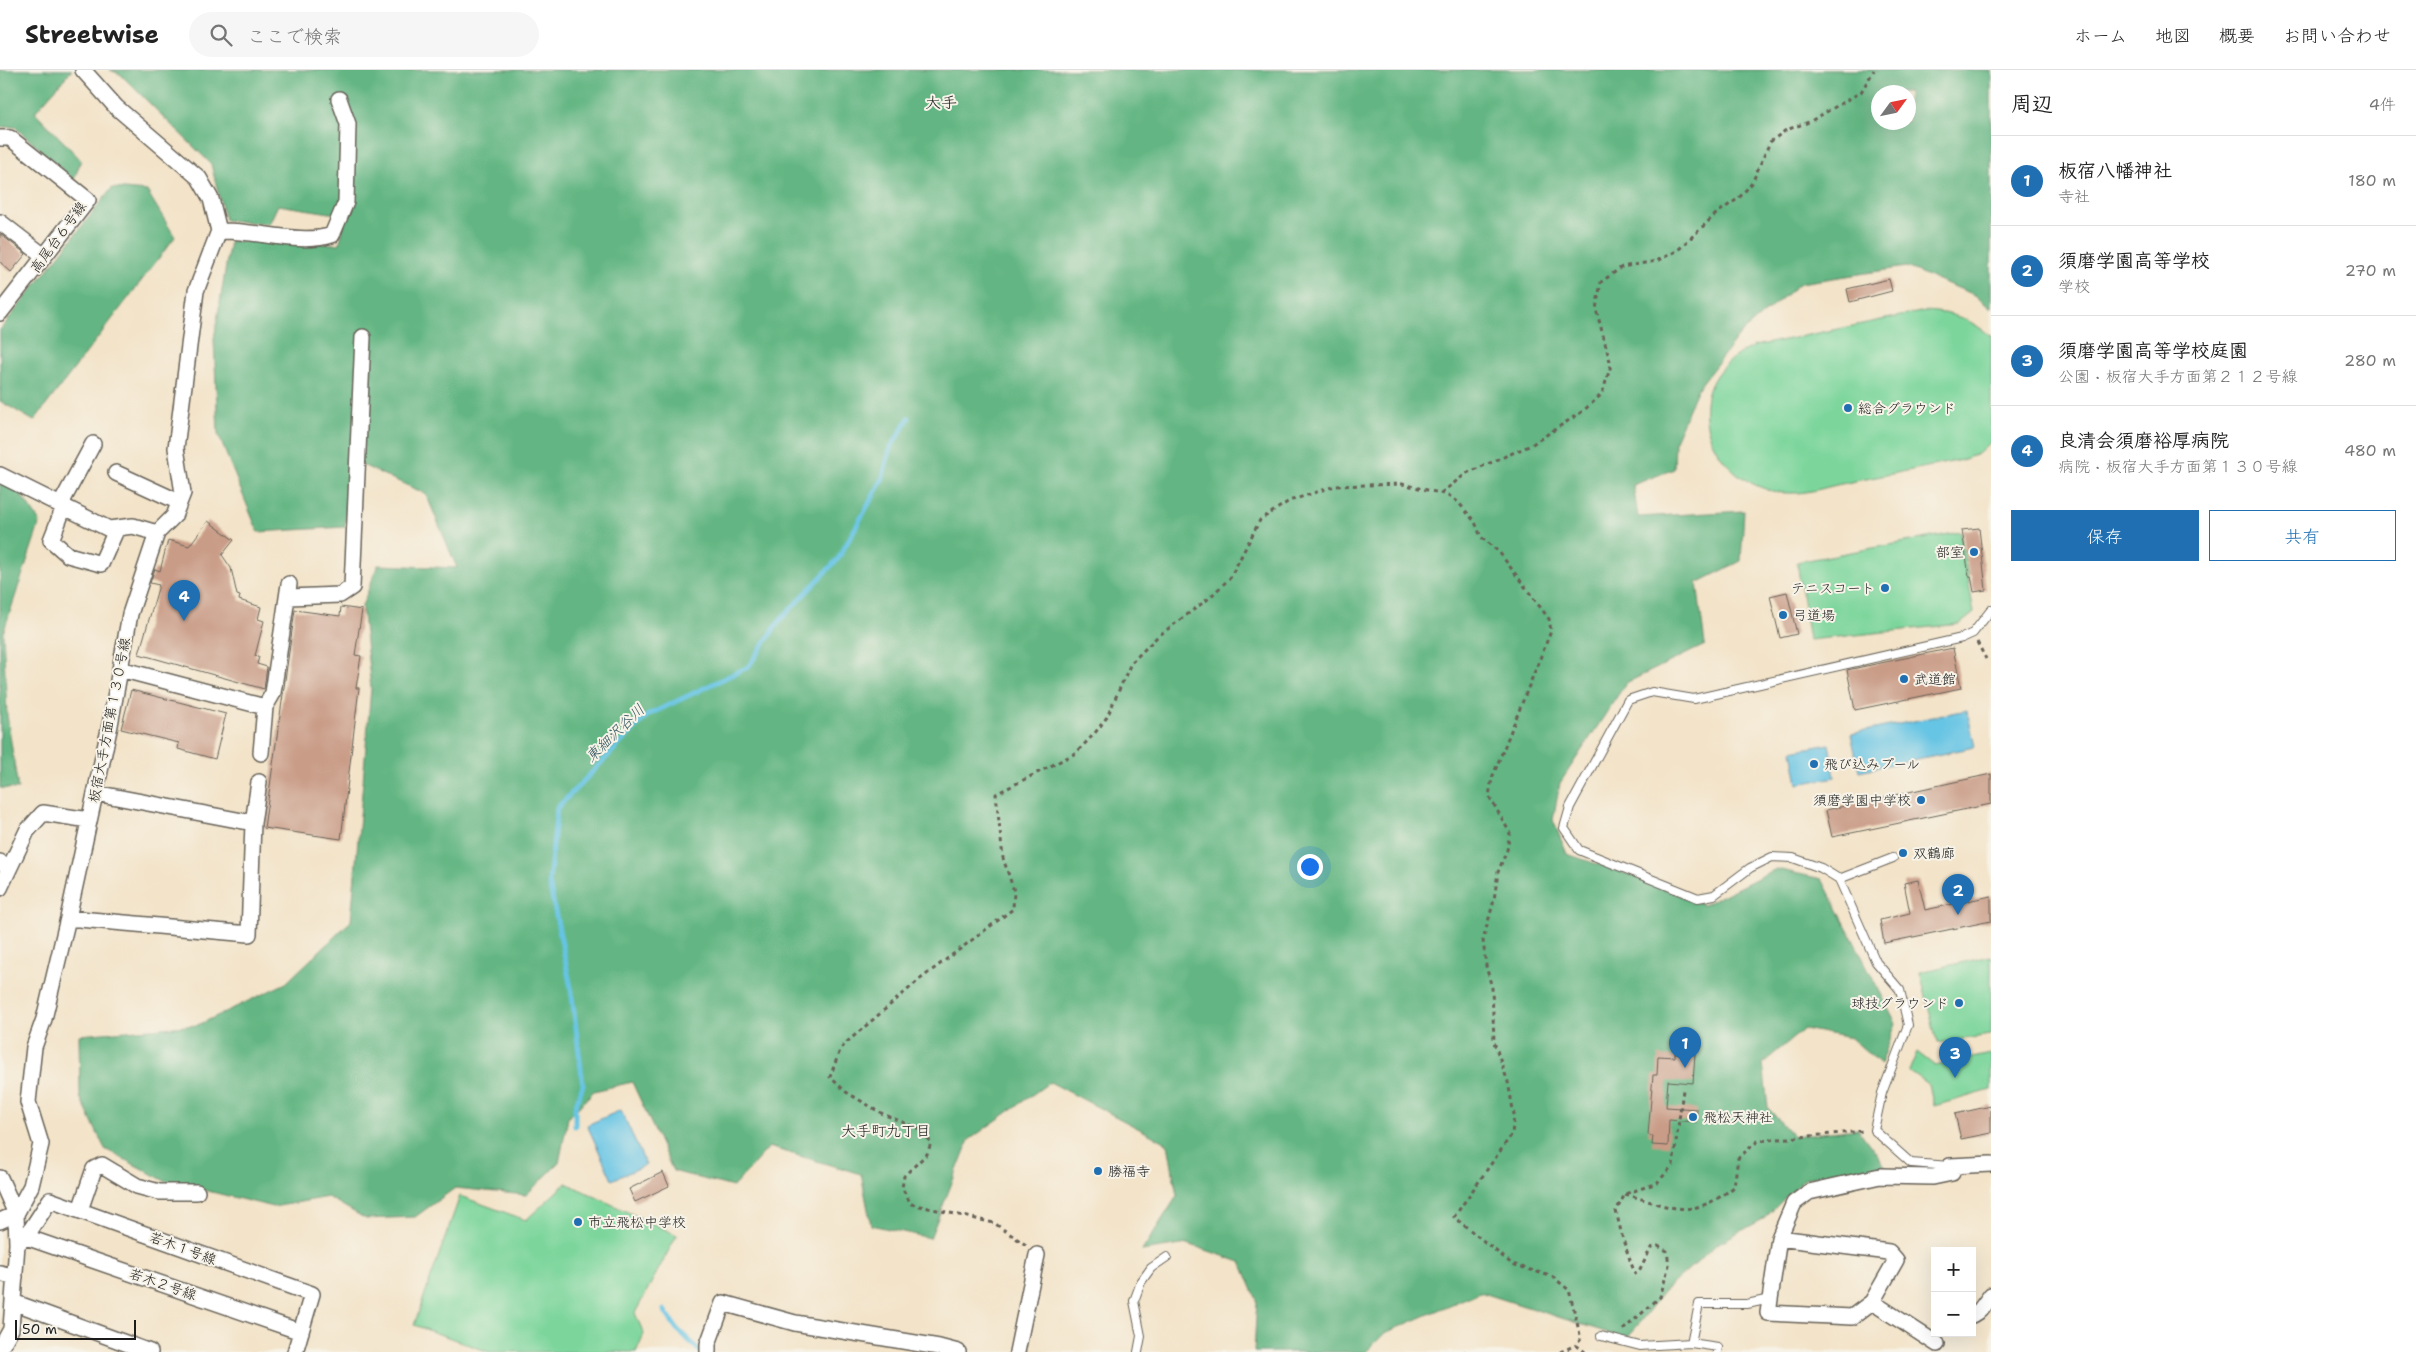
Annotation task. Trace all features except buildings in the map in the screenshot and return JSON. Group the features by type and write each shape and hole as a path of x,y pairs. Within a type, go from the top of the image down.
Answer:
{"street":[{"path":"83,70 116,107 199,178 211,199 219,231 234,230 318,239 332,235 346,202 348,124 339,99"},
{"name":"高尾台６号線","path":"0,138 10,138 88,200 0,312"},
{"path":"0,222 44,256"},
{"name":"板宿大手方面第１３０号線","path":"16,1214 31,1186 41,1144 28,1102 34,1047 44,1019 68,918 130,614 157,533 174,516 183,493 176,448 196,291 219,231"},
{"path":"261,753 265,707 273,692 289,591 340,595 352,587 362,337"},
{"path":"93,444 64,498 51,540 68,555 101,564 117,528"},
{"path":"116,473 179,502"},
{"path":"0,475 108,529 133,526 157,533"},
{"path":"120,669 265,707"},
{"path":"68,918 249,934 253,823 259,782"},
{"path":"95,793 253,823"},
{"path":"0,888 27,832 43,813 89,820"},
{"path":"1779,1238 1889,1252 1896,1260 1872,1302 1852,1317 1768,1313 1779,1238 1794,1203 1809,1192 1880,1176 1933,1177 1952,1173 1950,1166 1991,1164"},
{"path":"80,1210 94,1169 102,1165 137,1186 160,1192 197,1192"},
{"path":"0,1178 16,1214 22,1240 15,1277 11,1330 0,1349"},
{"name":"若木１号線","path":"22,1240 50,1200 312,1294 295,1352"},
{"path":"0,1221 16,1214"},
{"name":"若木２号線","path":"22,1240 301,1332"},
{"path":"1017,1352 1037,1255"},
{"path":"0,1273 15,1277"},
{"path":"1976,1312 1991,1295"},
{"path":"13,1302 150,1352"},
{"path":"1872,1302 1939,1343"},
{"path":"708,1352 723,1303 795,1323 939,1347 958,1352"}],"lane":[{"path":"1950,1166 1910,1163 1874,1130 1882,1093 1908,1025 1900,990 1876,962 1839,879 1821,868 1793,858 1772,857 1750,868 1714,895 1698,898 1580,850 1564,828 1570,807 1628,700 1652,692 1694,699 1962,638 1973,633 1991,610"},
{"path":"1839,879 1893,858"},
{"path":"1138,1352 1141,1336 1134,1301 1141,1282 1151,1268 1166,1257"},
{"path":"1691,1343 1698,1304 1747,1304 1770,1299"},
{"path":"1602,1336 1640,1346 1691,1343 1718,1347 1717,1352"}],"path":[{"path":"1441,494 1467,473 1531,445 1583,411 1602,394 1611,365 1596,309 1601,282 1622,267 1656,262 1677,251 1717,212 1739,198 1752,183 1770,142 1786,130 1809,122 1860,92 1874,70"},
{"path":"1037,1255 1024,1242 994,1222 911,1204 902,1188 904,1176 927,1154 931,1143 922,1130 883,1114 846,1092 830,1076 840,1050 918,980 1013,909 1014,891 1003,858 996,794 1076,753 1107,717 1131,663 1157,637 1208,599 1230,578 1260,520 1289,502 1334,486 1402,484 1448,495 1458,502 1475,522 1481,537 1498,552 1549,619 1551,631 1495,770 1489,796 1510,833 1507,850 1498,872 1494,900 1483,940 1492,988 1494,1042 1508,1082 1514,1115 1512,1134 1454,1217 1512,1264 1553,1277 1569,1290 1581,1339 1576,1345 1560,1352"},
{"path":"1973,633 1986,659"},
{"path":"1602,1336 1625,1329 1660,1296 1669,1265 1666,1251 1658,1246 1651,1248 1638,1272 1635,1274 1632,1271 1616,1211 1625,1194 1657,1183 1673,1165 1682,1090"},
{"path":"1625,1194 1676,1208 1695,1209 1715,1202 1734,1187 1738,1158 1758,1141 1874,1130"},
{"path":"1576,1345 1585,1352"}],"green space":[{"path":"0,70 72,70 35,112 81,160 74,180 15,127 0,127"},
{"path":"110,70 1991,70 1991,309 1975,295 1906,267 1800,283 1741,333 1698,388 1675,441 1674,469 1633,485 1638,517 1744,511 1741,561 1697,583 1705,645 1626,683 1560,783 1553,820 1567,854 1633,876 1703,905 1776,869 1822,879 1896,1023 1881,1064 1851,1038 1804,1029 1763,1063 1768,1108 1793,1136 1858,1129 1886,1167 1805,1178 1765,1218 1717,1244 1663,1292 1627,1339 1480,1292 1385,1333 1366,1352 1254,1352 1257,1300 1241,1262 1188,1244 1142,1251 1177,1196 1168,1144 1050,1082 969,1140 930,1238 871,1225 861,1174 769,1147 733,1187 673,1171 632,1082 594,1091 568,1118 559,1163 526,1195 455,1188 415,1217 366,1219 328,1197 273,1207 163,1180 105,1149 80,1097 79,1035 198,1025 286,983 351,921 371,688 362,606 378,565 457,568 426,494 349,459 345,527 258,532 218,434 214,339 230,241 339,244 342,234 343,215 278,205 269,224 225,220 211,164 120,74"},
{"path":"112,188 147,191 175,237 34,421 0,401 0,330"},
{"name":"総合グラウンド","path":"1925,311 1953,315 1968,321 1991,336 1991,442 1978,454 1962,460 1813,491 1794,493 1776,492 1759,487 1730,467 1719,454 1706,422 1706,404 1711,384 1729,361 1755,346"},
{"path":"0,472 10,479 40,522 3,633 7,715 18,789 0,788"},
{"name":"テニスコート","path":"1960,532 1974,613 1960,624 1809,640 1797,562"},
{"name":"球技グラウンド","path":"1991,956 1991,1035 1937,1043 1920,972"},
{"path":"1917,1052 1935,1066 1991,1054 1991,1090 1934,1106 1929,1085 1909,1071"},
{"path":"566,1183 677,1235 635,1313 644,1334 636,1352 489,1352 414,1325 460,1196 526,1220"}],"water":[{"path":"1967,710 1975,747 1859,771 1851,734"},
{"name":"飛び込みプール","path":"1829,744 1835,777 1798,784 1792,751"},
{"path":"621,1110 646,1165 612,1180 587,1125"}],"waterway":[{"name":"東細沢谷川","path":"575,1126 575,1107 583,1085 571,988 549,882 557,808 648,715 748,667 781,619 838,559 882,480 890,449 909,418"},
{"name":"東細沢谷川","path":"664,1310 677,1329 701,1352"}],"place":[{"name":"総合グラウンド","path":"1848,408"},
{"name":"部室","path":"1974,552"},
{"name":"テニスコート","path":"1885,588"},
{"name":"弓道場","path":"1783,615"},
{"name":"良清会須磨裕厚病院","path":"184,621"},
{"name":"武道館","path":"1904,679"},
{"name":"飛び込みプール","path":"1814,764"},
{"name":"須磨学園中学校","path":"1921,800"},
{"name":"双鶴廊","path":"1903,853"},
{"name":"須磨学園高等学校","path":"1958,915"},
{"name":"球技グラウンド","path":"1959,1003"},
{"name":"板宿八幡神社","path":"1685,1068"},
{"name":"須磨学園高等学校庭園","path":"1955,1078"},
{"name":"飛松天神社","path":"1693,1117"},
{"name":"勝福寺","path":"1098,1171"},
{"name":"市立飛松中学校","path":"578,1222"}],"district":[{"name":"大手","path":"941,102"},
{"name":"大手町九丁目","path":"886,1131"}]}
